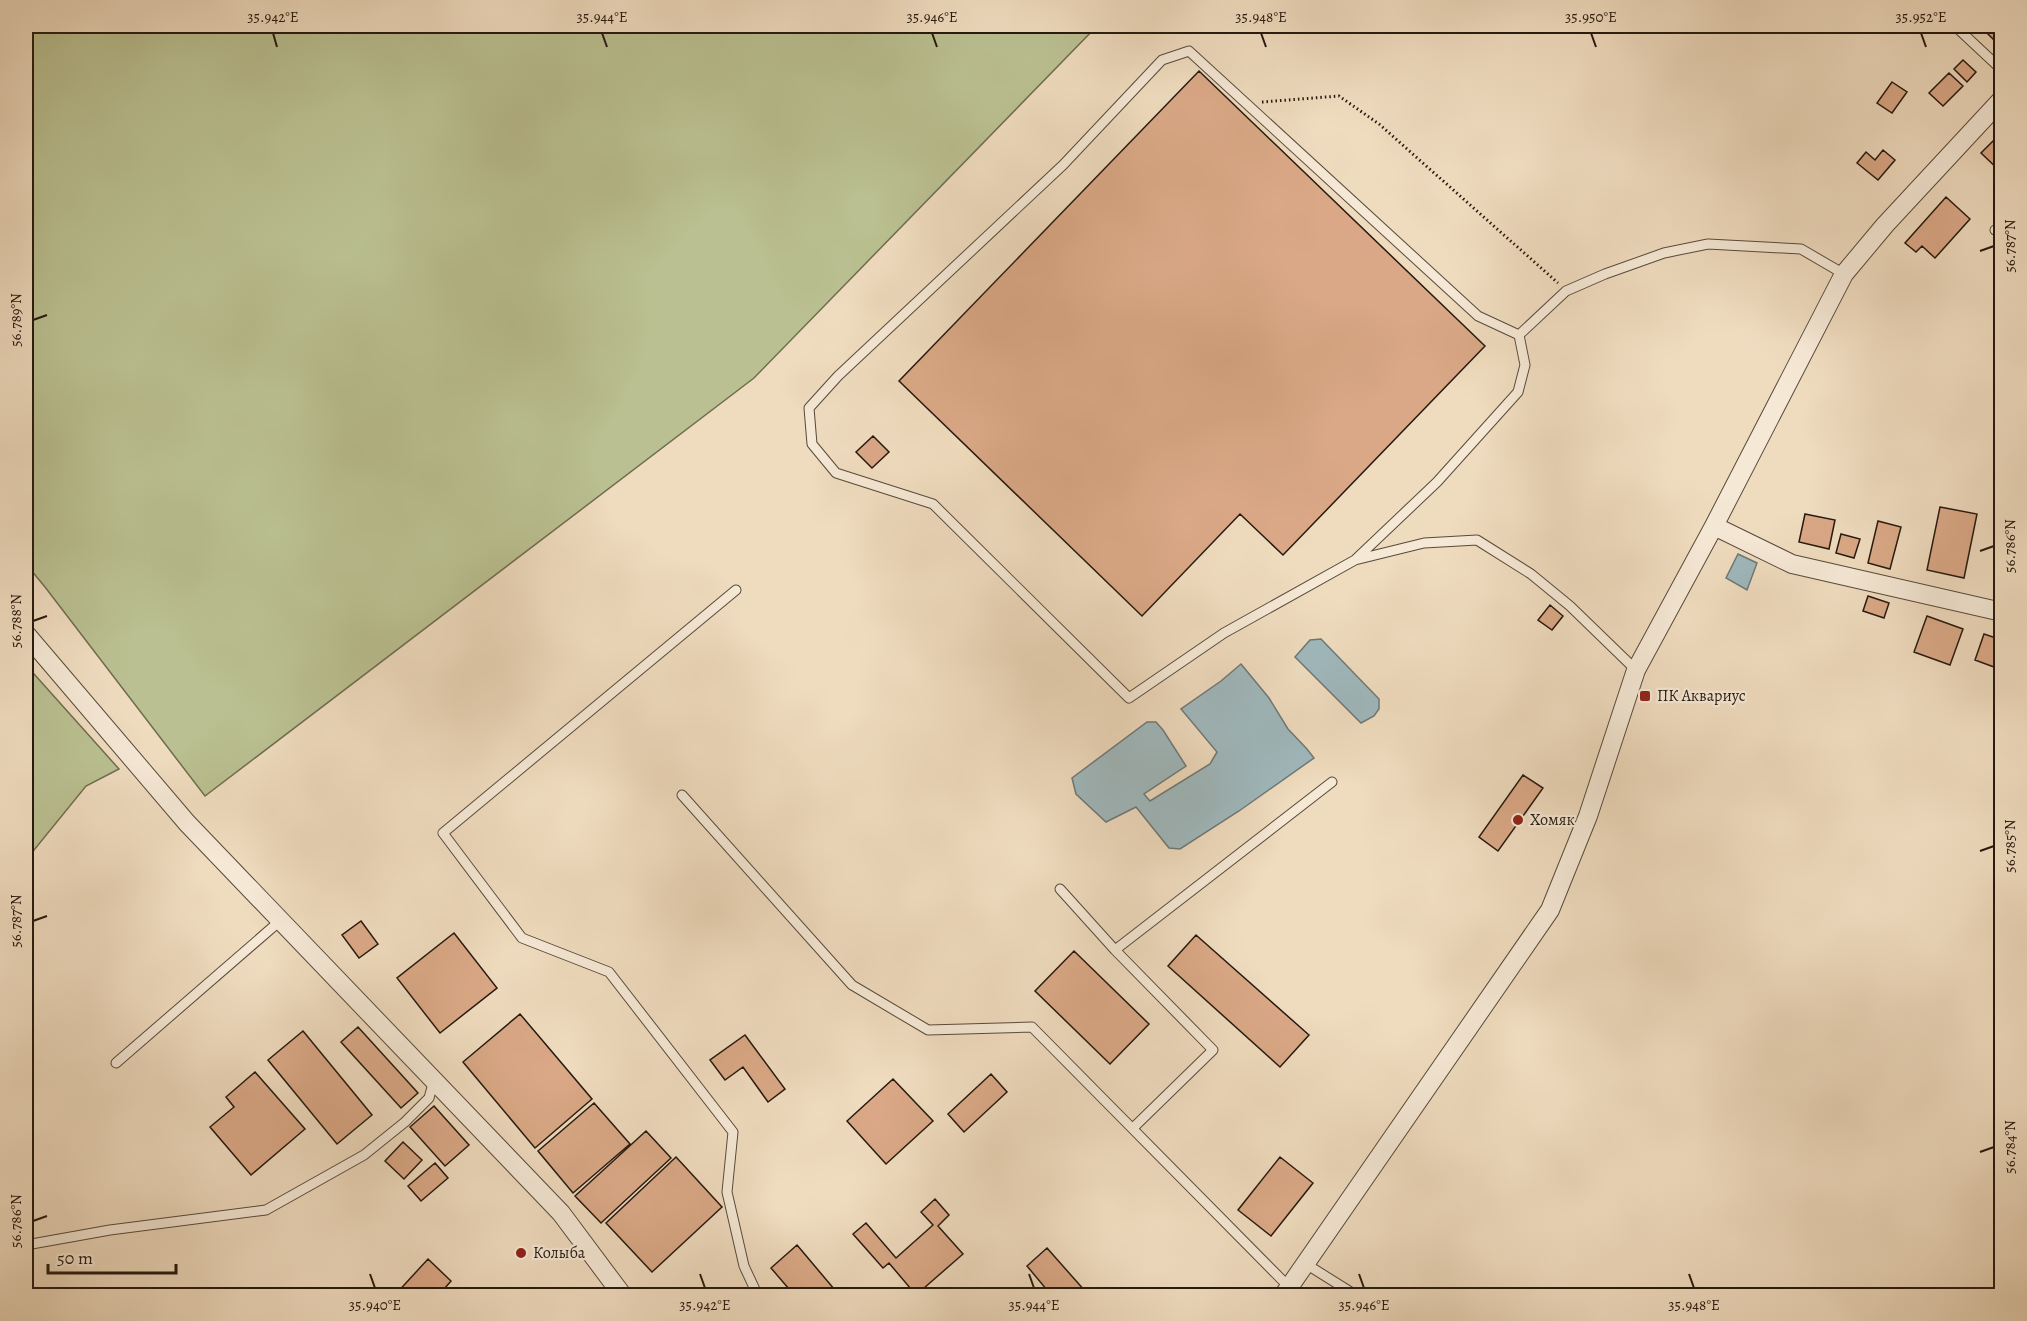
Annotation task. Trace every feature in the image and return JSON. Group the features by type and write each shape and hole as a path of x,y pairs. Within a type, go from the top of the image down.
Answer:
{"street":[{"path":"1286,1291 1550,910 1588,816 1636,670 1714,526 1844,274 1885,225 2001,99"},
{"path":"1714,526 1792,564 2001,612"},
{"path":"26,634 187,823 561,1213 623,1296"}],"lane":[{"path":"1955,26 2001,70"},
{"path":"1519,335 1478,316 1189,51 1162,60 1064,165 838,376 809,408 812,444 836,473 933,504 1129,698 1224,633 1355,560 1424,543 1477,540 1530,574 1570,606 1636,670"},
{"path":"1519,335 1566,291 1605,274 1664,254 1708,244 1801,249 1844,274"},
{"path":"1355,560 1437,482 1518,392 1525,365 1519,335"},
{"path":"736,590 443,833 522,938 609,972 733,1132 727,1192 744,1266 758,1296"},
{"path":"1115,950 1332,782"},
{"path":"682,795 852,985 928,1030 1032,1026 1133,1128 1286,1291"},
{"path":"1060,889 1115,950 1213,1050 1133,1128"},
{"path":"116,1063 281,920"},
{"path":"26,1245 110,1230 266,1210 364,1155 405,1122 429,1098 434,1080"},
{"path":"1306,1264 1357,1296"}],"path":[{"path":"1248,105 1339,96 1379,124 1566,291"}],"green space":[{"path":"26,26 1097,26 754,378 205,796 26,564"},
{"path":"26,665 119,769 86,786 26,860"}],"water":[{"path":"1738,554 1757,563 1747,590 1726,578"},
{"path":"1321,639 1379,699 1379,709 1374,716 1361,723 1295,657 1310,640"},
{"path":"1241,664 1269,698 1288,729 1314,758 1180,849 1169,848 1136,807 1106,822 1076,794 1072,778 1147,722 1156,722 1186,766 1144,794 1150,801 1210,764 1217,752 1181,709"}],"building":[{"path":"1989,26 2002,26 2002,39 1997,43 1984,30"},
{"path":"1963,60 1976,72 1967,82 1954,69"},
{"path":"1199,71 1485,346 1283,555 1240,514 1142,616 899,381"},
{"path":"1949,73 1963,86 1943,106 1929,93"},
{"path":"1892,82 1907,92 1892,113 1877,103"},
{"path":"1993,141 2002,149 2002,173 1981,153"},
{"path":"1883,150 1895,160 1878,180 1857,163 1866,152 1875,160"},
{"path":"1946,197 1970,219 1935,258 1922,246 1916,252 1905,243"},
{"path":"873,436 889,452 872,468 856,452"},
{"path":"1940,507 1977,514 1964,578 1927,570"},
{"path":"1805,514 1835,520 1829,549 1799,542"},
{"path":"1878,521 1901,527 1890,569 1868,563"},
{"path":"1841,534 1860,539 1854,558 1836,553"},
{"path":"1868,596 1889,603 1884,618 1863,611"},
{"path":"1550,605 1563,616 1552,630 1538,620"},
{"path":"1927,616 1963,629 1950,665 1914,652"},
{"path":"1984,634 2002,640 2002,647 1994,667 1975,660"},
{"path":"1523,775 1543,788 1498,851 1479,837"},
{"path":"361,921 378,944 359,958 342,935"},
{"path":"454,933 497,988 440,1033 397,978"},
{"path":"1196,935 1309,1035 1280,1067 1168,966"},
{"path":"1074,951 1149,1024 1110,1064 1035,991"},
{"path":"520,1014 592,1099 535,1148 463,1062"},
{"path":"358,1027 418,1093 401,1108 341,1042"},
{"path":"303,1031 372,1115 337,1144 268,1060"},
{"path":"745,1035 785,1089 768,1102 743,1067 725,1080 710,1060"},
{"path":"255,1072 305,1129 251,1175 210,1127 234,1107 226,1097"},
{"path":"991,1074 1007,1092 964,1132 948,1114"},
{"path":"893,1079 933,1121 886,1164 847,1121"},
{"path":"594,1103 630,1144 573,1193 538,1151"},
{"path":"434,1106 469,1145 445,1166 410,1127"},
{"path":"646,1131 671,1158 601,1223 575,1196"},
{"path":"403,1142 422,1160 404,1179 385,1161"},
{"path":"676,1157 722,1207 652,1272 606,1223"},
{"path":"1280,1157 1313,1183 1271,1236 1238,1210"},
{"path":"435,1163 448,1178 421,1201 408,1186"},
{"path":"935,1199 949,1215 938,1226 963,1254 916,1295 889,1263 883,1268 853,1234 866,1223 896,1258 933,1225 921,1212"},
{"path":"797,1245 840,1296 795,1296 771,1268"},
{"path":"1047,1248 1085,1291 1079,1296 1052,1296 1027,1266"},
{"path":"428,1259 451,1281 438,1296 394,1296"}],"place":[{"name":"ПК Аквариус","path":"1645,696"},
{"name":"Хомяк","path":"1518,820"},
{"name":"Колыба","path":"521,1253"}]}
